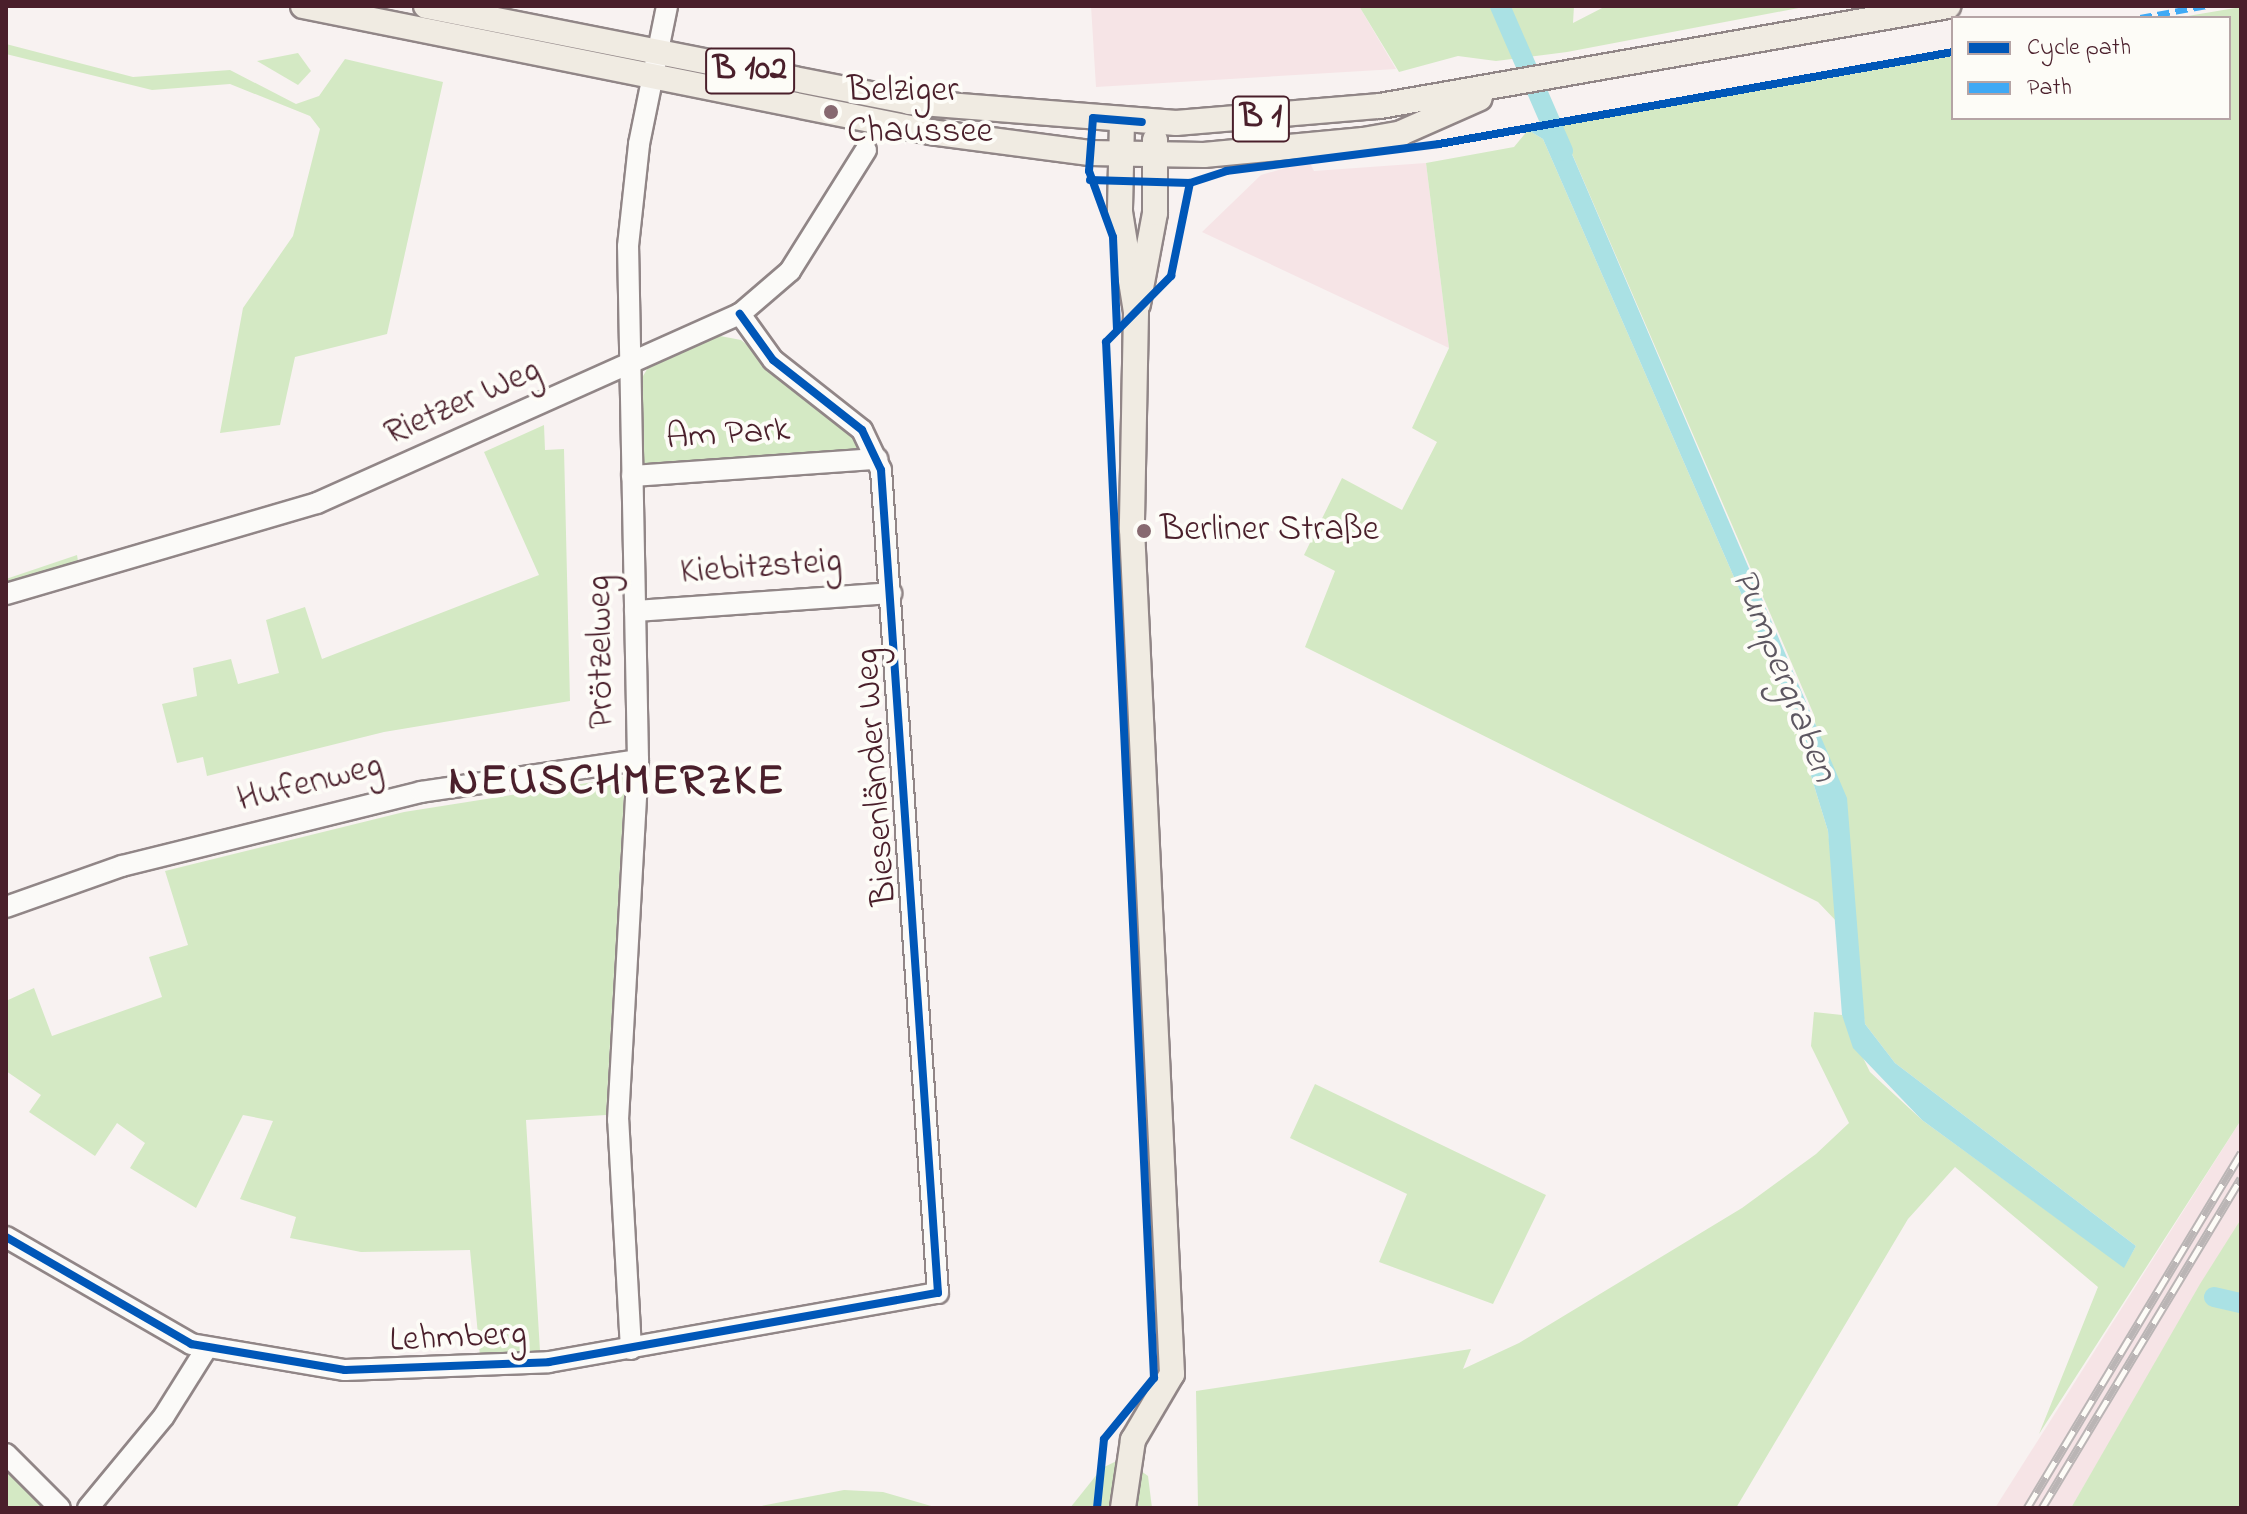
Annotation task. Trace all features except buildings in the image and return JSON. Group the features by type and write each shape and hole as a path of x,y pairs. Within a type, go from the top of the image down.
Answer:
{"main road":[{"name":"B 102","path":"303,6 909,102 1132,121"},
{"name":"B 102","path":"426,6 656,64 995,143 1161,155"},
{"name":"B 1","path":"1132,121 1282,117 1554,76 1948,6"},
{"name":"B 1","path":"1161,155 1401,133 1515,82"},
{"path":"1123,1508 1133,1440 1172,1374 1132,529 1136,312 1118,154 1132,121 1161,155 1136,312"}],"street":[{"name":"Prötzelweg","path":"631,1349 618,1075 638,760 632,476 631,207 667,6"},
{"name":"Rietzer Weg","path":"6,594 317,503 740,314 790,271 866,150"},
{"name":"Biesenländer Weg","path":"740,314 773,360 862,430 877,459 891,593 938,1293"},
{"name":"Am Park","path":"632,476 877,459"},
{"name":"Kiebitzsteig","path":"635,611 891,593"},
{"name":"Hufenweg","path":"6,907 122,866 421,792 638,760"},
{"name":"Lehmberg","path":"6,1237 124,1312 206,1349 394,1371 631,1349 938,1293"},
{"path":"88,1508 164,1416 206,1349"},
{"path":"6,1454 60,1508"}],"shaded area":[{"path":"1091,6 1359,6 1396,69 1096,87"},
{"path":"1309,161 1314,171 1426,163 1449,348 1202,232 1261,175"},
{"path":"2241,1120 2241,1219 2071,1508 1995,1508"}],"green space":[{"path":"1359,6 1574,6 1573,23 1606,6 1809,6 1567,52 1496,61 1458,56 1399,72"},
{"path":"2241,7 2241,1120 2039,1434 2098,1287 1955,1167 1908,1219 1736,1508 1198,1508 1196,1391 1471,1349 1463,1369 1519,1343 1742,1208 1816,1154 1849,1123 1811,1046 1814,1012 1842,1015 1870,1072 1922,1120 2124,1267 2136,1246 1895,1063 1865,1024 1814,715 1560,126 1951,56 1951,120 2231,120 2231,16 2188,16"},
{"path":"6,44 133,77 230,70 296,104 319,96 345,59 443,82 387,334 295,357 280,425 220,433 243,308 293,236 320,129 310,116 230,84 152,90 6,54"},
{"path":"298,53 311,71 298,85 257,61"},
{"path":"1528,130 1543,139 1788,701 1828,831 1839,924 1818,902 1305,647 1335,571 1304,555 1342,478 1402,510 1437,442 1412,428 1449,348 1426,163 1514,147"},
{"path":"715,335 741,340 855,433 861,451 638,470 637,386 649,366"},
{"path":"544,425 545,450 564,449 570,701 384,732 207,776 203,757 177,763 162,704 197,696 193,668 231,659 238,684 279,673 266,620 305,607 322,659 539,575 484,452"},
{"path":"77,555 79,567 6,586 6,579"},
{"path":"625,777 606,1115 526,1120 540,1351 480,1356 470,1250 361,1252 290,1238 296,1217 240,1199 273,1121 243,1115 196,1208 130,1168 145,1143 117,1123 95,1156 29,1112 41,1095 6,1071 6,1001 34,988 52,1036 162,997 149,957 188,945 165,871 404,812"},
{"path":"1315,1084 1546,1195 1493,1304 1379,1262 1407,1194 1290,1138"},
{"path":"2241,1219 2241,1508 2071,1508 2200,1284"},
{"path":"1123,1458 1148,1476 1152,1508 1070,1508 1102,1468"},
{"path":"6,1463 50,1508 6,1508"},
{"path":"844,1490 883,1492 938,1508 751,1508"}],"water":[{"path":"1560,126 1847,798 1865,1024 1895,1063 2136,1246 2124,1268 1922,1120 1853,1048 1842,1015 1828,831 1788,701 1543,139 1528,130"}],"waterway":[{"name":"Pumpergraben","path":"1500,6 1563,151"},
{"name":"Pumpergraben","path":"2214,1297 2241,1303"}],"railway":[{"path":"2027,1508 2241,1153"},
{"path":"2042,1508 2241,1178"}],"marked path":[{"path":"2151,16 2207,6"}],"cycle path":[{"path":"1090,180 1190,183 1226,171 1439,144 1951,52"},
{"path":"1117,329 1113,237 1089,171 1093,118 1142,122"},
{"path":"1097,1508 1104,1439 1154,1378 1106,342 1171,276 1190,183"},
{"path":"6,1237 191,1344 345,1370 549,1362 938,1293 881,470 862,430 773,360 740,314"}],"place":[{"name":"Belziger Chaussee","path":"831,112"},
{"name":"Berliner Straße","path":"1144,531"}],"district":[{"name":"NEUSCHMERZKE","path":"617,782"}]}
